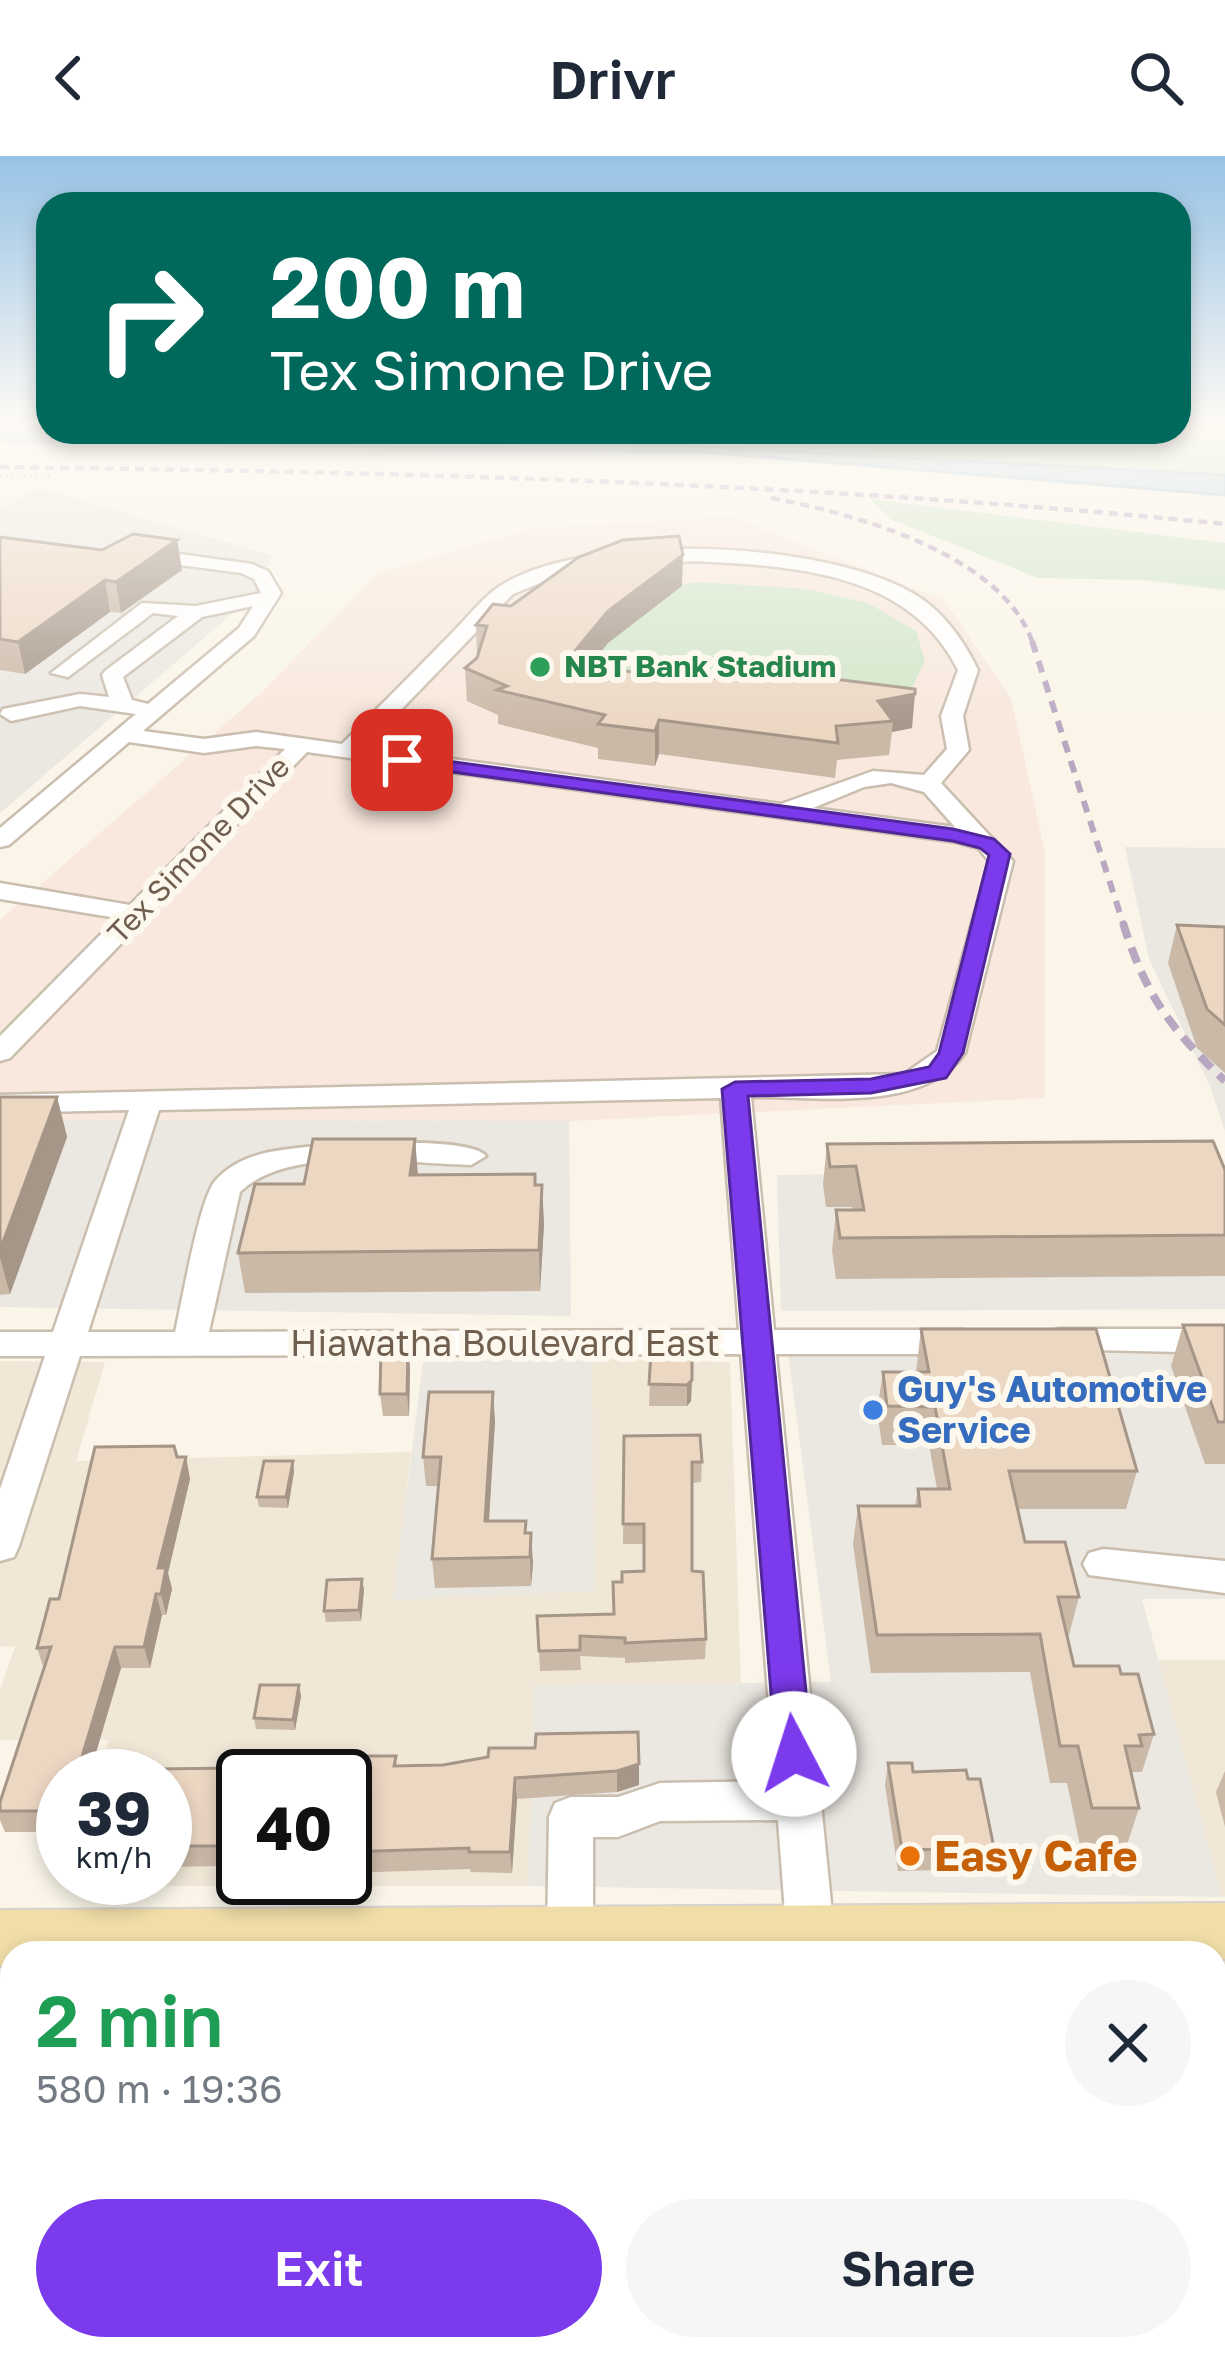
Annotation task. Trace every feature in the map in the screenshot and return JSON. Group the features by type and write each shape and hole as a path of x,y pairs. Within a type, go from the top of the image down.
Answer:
{"main road":[{"path":"1118,1941 1225,1931"},
{"path":"150,1941 570,1934 757,1941"}],"street":[{"path":"0,840 247,632 270,597 270,583 244,568 111,551"},
{"path":"346,752 506,590 535,575 610,557 710,556 802,566 871,581 907,597 959,649 968,670 952,716 958,750 928,784"},
{"path":"61,674 149,608 196,612 270,597"},
{"path":"122,704 112,675 196,612"},
{"path":"6,713 56,701 122,704 153,711"},
{"path":"6,713 204,746 256,739 302,745"},
{"name":"Tex Simone Drive","path":"0,1052 302,745 976,839"},
{"path":"0,1103 141,1116 736,1102 938,1073 951,1053 1000,854 976,839 928,784 900,776 869,777 780,812"},
{"path":"0,891 136,914"},
{"path":"736,1102 811,1941"},
{"path":"0,1546 141,1116"},
{"path":"189,1344 224,1190 240,1170 257,1162 310,1155 471,1156"},
{"name":"Hiawatha Boulevard East","path":"0,1344 1225,1341"},
{"path":"1103,1564 1225,1577"},
{"path":"570,1934 571,1817 618,1817 660,1802 798,1800"}],"shaded area":[{"path":"0,526 170,526 272,555 261,589 0,813"},
{"path":"755,526 944,600 1011,698 1045,853 1045,1098 569,1121 0,1120 0,920 262,692 376,574 530,529"},
{"path":"1125,847 1225,848 1225,1131 1210,1086 1149,959"},
{"path":"0,1120 569,1121 571,1316 0,1307"},
{"path":"1225,1171 1225,1309 781,1311 777,1175"},
{"path":"788,1352 1225,1354 1225,1599 1142,1599 1222,1897 528,1886 534,1685 831,1682"},
{"path":"592,1358 730,1362 741,1684 535,1685 528,1886 372,1886 372,1749 216,1749 216,1886 192,1886 192,1749 106,1749 108,1740 0,1740 0,1690 15,1647 0,1646 0,1361 105,1362 76,1461 411,1452 394,1600 594,1591"},
{"path":"592,1358 594,1591 393,1600 423,1362"},
{"path":"1158,1660 1225,1660 1225,1897 1222,1897"}],"green space":[{"path":"907,526 1087,526 1225,543 1225,590 1144,580 1038,578"},
{"path":"699,582 807,589 868,603 916,631 925,661 899,714 577,681 608,643 679,585"}],"building":[{"path":"133,534 177,540 116,582 105,580 18,642 0,639 0,537 102,550"},
{"path":"679,536 683,555 608,611 564,664 687,678 834,679 915,689 915,694 878,701 893,721 836,726 838,743 659,720 655,731 598,724 605,715 497,690 507,686 465,668 477,658 487,626 476,625 493,604 511,606 579,557 623,540"},
{"path":"1177,925 1225,927 1225,1025 1207,1009"},
{"path":"0,1097 57,1097 0,1250"},
{"path":"313,1139 415,1139 410,1175 535,1174 535,1185 542,1185 539,1250 238,1253 255,1184 304,1184"},
{"path":"1213,1141 1225,1170 1225,1235 840,1238 836,1210 864,1210 856,1166 830,1167 827,1144"},
{"path":"1183,1325 1225,1325 1225,1422 1218,1422"},
{"path":"921,1329 1096,1329 1137,1471 1009,1471 1025,1542 1065,1542 1079,1597 1058,1597 1074,1666 1119,1666 1121,1674 1138,1674 1154,1734 1139,1735 1142,1746 1125,1746 1139,1808 1092,1808 1078,1746 1060,1746 1040,1634 877,1635 858,1506 920,1506 918,1489 950,1489 935,1407 887,1406 883,1372 929,1372"},
{"path":"381,1348 408,1348 407,1394 380,1394"},
{"path":"658,1348 692,1348 692,1380 687,1385 649,1384 651,1353 658,1354"},
{"path":"429,1392 493,1392 485,1521 526,1521 525,1533 531,1533 530,1557 432,1559 441,1457 423,1457"},
{"path":"700,1435 702,1462 692,1462 692,1571 703,1572 706,1639 625,1643 625,1638 580,1636 580,1650 539,1651 537,1616 614,1614 613,1582 622,1582 622,1572 644,1571 644,1524 623,1524 624,1436"},
{"path":"174,1446 177,1457 186,1457 158,1568 166,1568 161,1594 156,1594 144,1647 115,1647 84,1749 36,1749 36,1811 0,1811 51,1647 37,1648 50,1599 59,1599 95,1447"},
{"path":"264,1461 293,1461 286,1497 257,1497"},
{"path":"362,1579 359,1610 324,1611 327,1580"},
{"path":"260,1685 299,1685 293,1720 254,1718"},
{"path":"638,1732 639,1764 617,1771 515,1778 510,1852 469,1852 469,1848 372,1851 372,1756 396,1756 394,1766 443,1765 488,1757 489,1748 535,1748 536,1734"},
{"path":"888,1763 912,1763 913,1772 966,1770 968,1779 980,1779 994,1848 902,1850"},
{"path":"216,1768 216,1846 192,1846 192,1769"}],"railway":[{"path":"879,526 959,562 991,585 1017,613 1033,644"},
{"path":"1033,644 1123,924"},
{"path":"1123,924 1162,1010 1225,1081"}],"place":[{"name":"NBT Bank Stadium","path":"540,667"},
{"name":"Guy's Automotive Service","path":"873,1410"},
{"name":"Easy Cafe","path":"910,1856"}],"route":[{"path":"402,760 953,835 987,843 1000,854 951,1053 938,1073 871,1086 735,1089 794,1754"}]}
